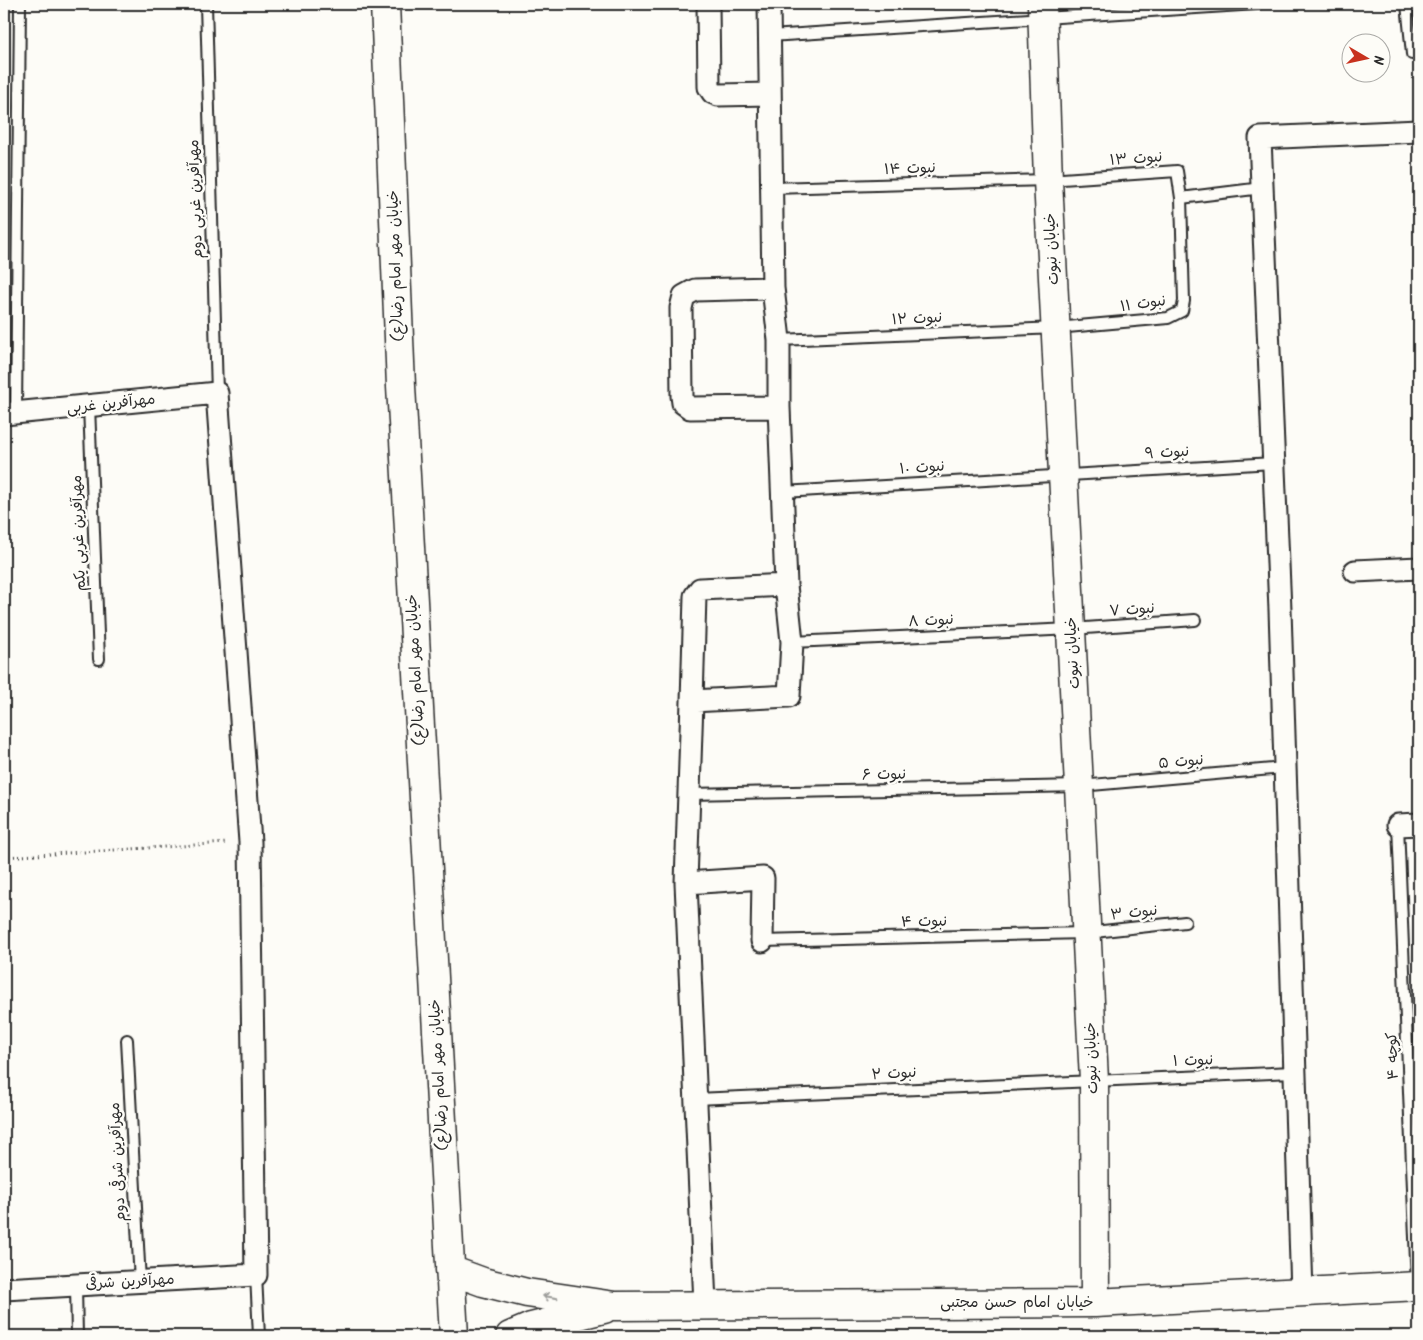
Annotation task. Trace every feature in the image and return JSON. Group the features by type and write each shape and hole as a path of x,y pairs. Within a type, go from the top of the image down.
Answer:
{"street":[{"name":"خیابان مهر امام رضا(ع)","path":"385,4 400,386 454,1336"},
{"path":"708,4 708,87 712,93 718,95 770,94"},
{"path":"692,701 789,696 792,642 786,585 779,407 780,340 773,288 769,4"},
{"name":"خیابان نبوت","path":"1042,11 1048,180 1094,1080 1095,1303"},
{"path":"1302,1293 1260,138 1419,131"},
{"path":"773,288 695,290 684,296 681,308 682,396 683,403 690,408 779,407"},
{"name":"مهرآفرین غربی","path":"10,414 217,393"},
{"path":"217,393 250,842 256,1274"},
{"path":"1355,571 1419,568"},
{"path":"705,1304 686,883 695,596 700,589 714,587 786,585"},
{"path":"1398,825 1419,824"},
{"path":"686,883 763,878 762,941"},
{"name":"خیابان امام حسن مجتبی","path":"450,1270 483,1282 527,1293 615,1306 1095,1303 1418,1286"},
{"name":"مهرآفرین شرقی","path":"4,1289 256,1274"},
{"name":"خیابان امام حسن مجتبی","path":"510,1336 531,1327 615,1306"}],"lane":[{"path":"10,414 20,4"},
{"name":"مهرآفرین غربی دوم","path":"206,4 217,393"},
{"path":"770,36 1042,11 1257,4"},
{"path":"1407,4 1412,54 1419,54"},
{"name":"نبوت ۱۳","path":"1048,180 1176,171 1181,198"},
{"name":"نبوت ۱۴","path":"772,188 1048,180"},
{"path":"1181,198 1262,188"},
{"name":"نبوت ۱۱","path":"1056,328 1168,318 1182,310 1184,301 1181,198"},
{"name":"نبوت ۱۲","path":"780,340 1056,328"},
{"name":"مهرآفرین غربی یکم","path":"89,406 99,659"},
{"name":"نبوت ۹","path":"1063,474 1273,462"},
{"name":"نبوت ۱۰","path":"783,492 1063,474"},
{"name":"نبوت ۷","path":"1072,629 1194,620"},
{"name":"نبوت ۸","path":"792,642 1072,629"},
{"name":"نبوت ۵","path":"1080,786 1284,768"},
{"name":"نبوت ۶","path":"690,794 1080,786"},
{"name":"کوچه ۴","path":"1398,825 1418,1286"},
{"name":"نبوت ۳","path":"1086,933 1185,922"},
{"name":"نبوت ۴","path":"762,941 1086,933"},
{"name":"مهرآفرین شرقی دوم","path":"127,1040 140,1282"},
{"name":"نبوت ۱","path":"1094,1080 1294,1072"},
{"name":"نبوت ۲","path":"696,1099 1094,1080"},
{"path":"256,1274 260,1336"},
{"path":"76,1286 77,1336"}],"path":[{"path":"4,857 250,842"}]}
